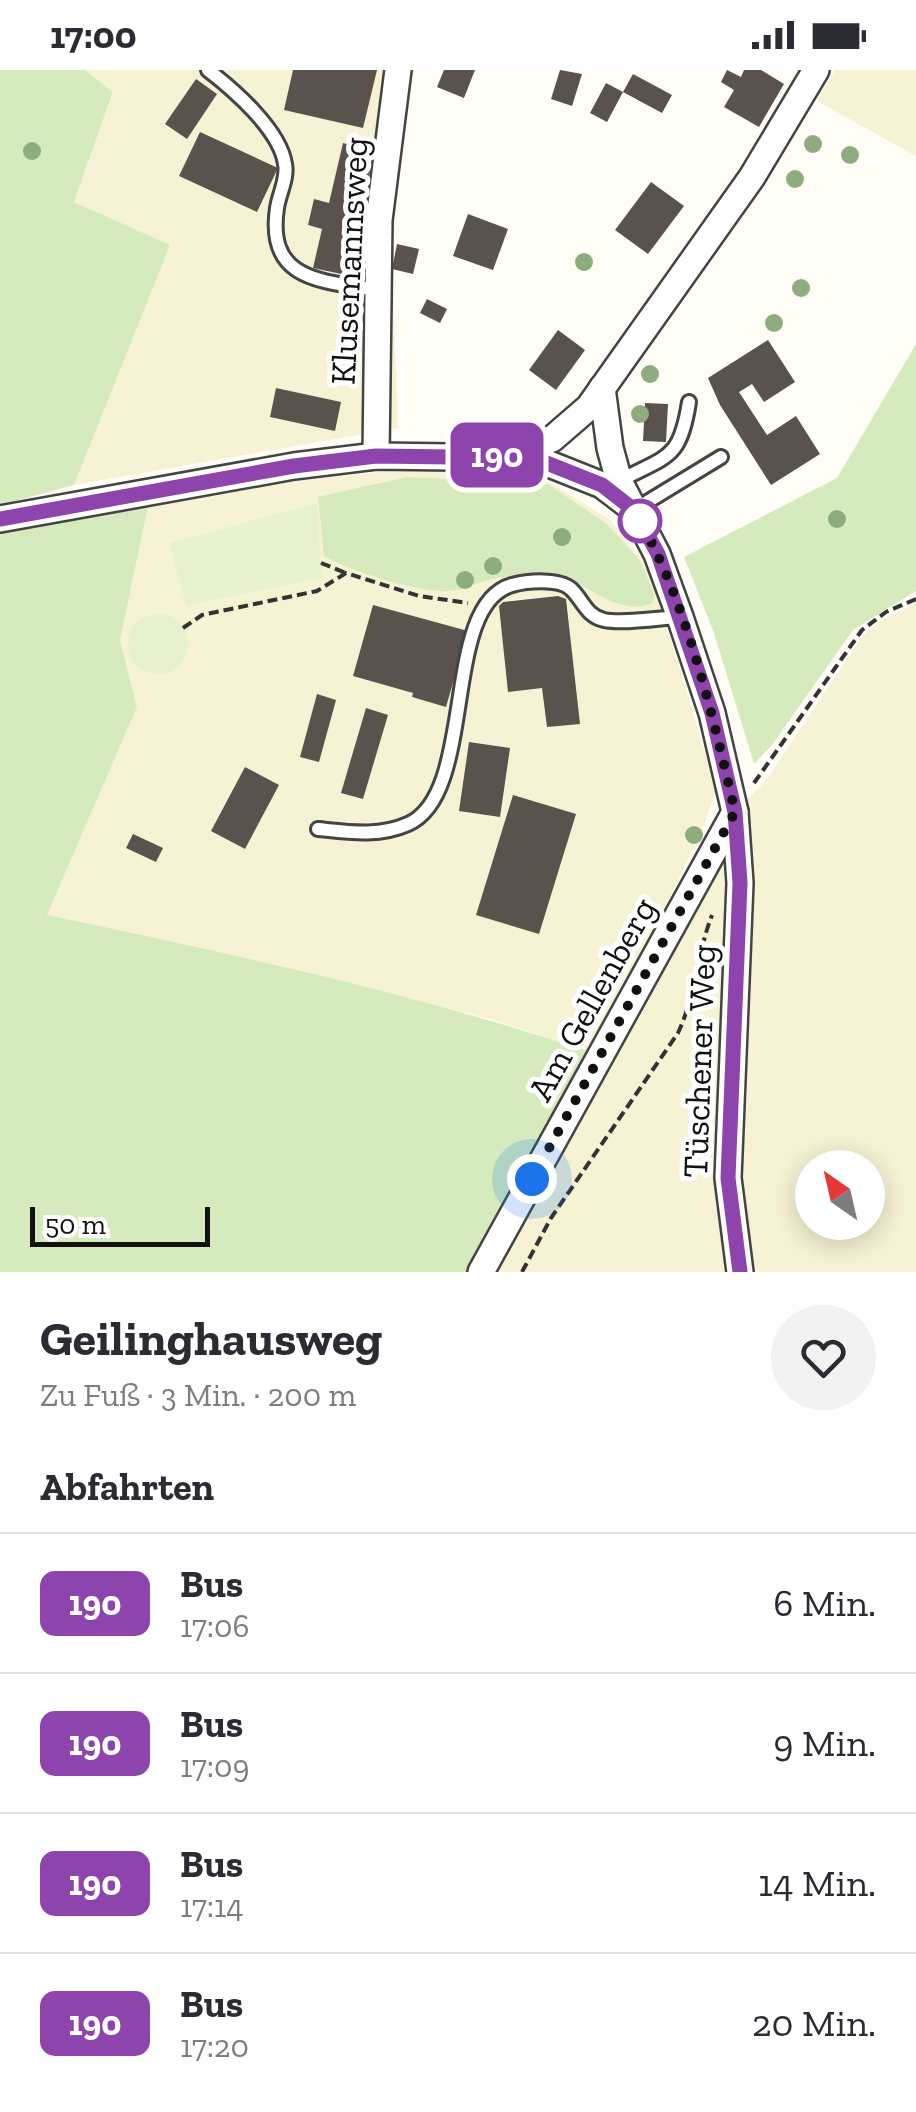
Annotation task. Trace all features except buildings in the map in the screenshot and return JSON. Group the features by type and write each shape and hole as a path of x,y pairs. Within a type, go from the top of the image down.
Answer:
{"street":[{"name":"Klusemannsweg","path":"376,456 379,220 398,70"},
{"path":"0,519 294,466 376,456 507,455 552,438 570,426 602,388 752,177 816,70"},
{"name":"Tüschener Weg","path":"602,388 619,481 658,554 712,713 735,812 740,883 728,1178 740,1272"},
{"name":"Tüschener Weg","path":"507,455 556,464 602,485 634,510"},
{"name":"Am Gellenberg","path":"481,1272 735,812"}],"lane":[{"path":"208,70 262,120 280,147 286,167 274,232 280,254 288,265 300,274 321,280 378,290"},
{"path":"619,481 678,446 690,402"},
{"path":"634,510 720,458"},
{"path":"318,829 368,834 409,824 433,805 443,785 460,690 483,606 494,592 516,584 556,582 571,588 583,608 603,620 680,617"}],"path":[{"path":"321,563 419,596 483,606"},
{"path":"183,628 202,615 317,591 346,572"},
{"path":"735,812 862,630 886,612 916,598"},
{"path":"522,1272 551,1218 678,1032 690,1007 700,946 714,909"}],"shaded area":[{"path":"85,70 414,70 391,227 398,428 74,485 169,245 74,202 113,93"},
{"path":"835,70 916,70 916,156 817,101"},
{"path":"407,469 550,482 610,520 641,558 653,581 716,789 705,823 597,1054 491,1019 47,915 137,707 120,640 148,507 290,482"},
{"path":"916,603 916,1272 487,1272 746,801 767,779 861,638 883,619"}],"green space":[{"path":"0,70 85,70 113,92 74,202 170,245 74,485 0,505"},
{"path":"916,344 916,591 853,630 772,745 754,764 714,633 684,557 837,478"},
{"path":"407,477 548,484 607,524 639,559 655,595 652,603 616,603 552,574 504,577 451,591 421,589 368,575 324,556 318,497"},
{"path":"317,503 322,578 186,606 170,543"},
{"path":"148,507 120,640 137,707 47,915 393,994 597,1054 476,1272 0,1272 0,527"},
{"path":"158,614 179,623 188,644 179,665 158,674 137,665 128,644 137,623"}],"bus line":[{"name":"190","path":"0,519 294,466 376,456 534,458 602,485 634,510 658,554 712,713 735,812 740,883 728,1178 740,1272"}],"route":[{"path":"532,1179 735,812 712,713 658,554 640,521"}]}
